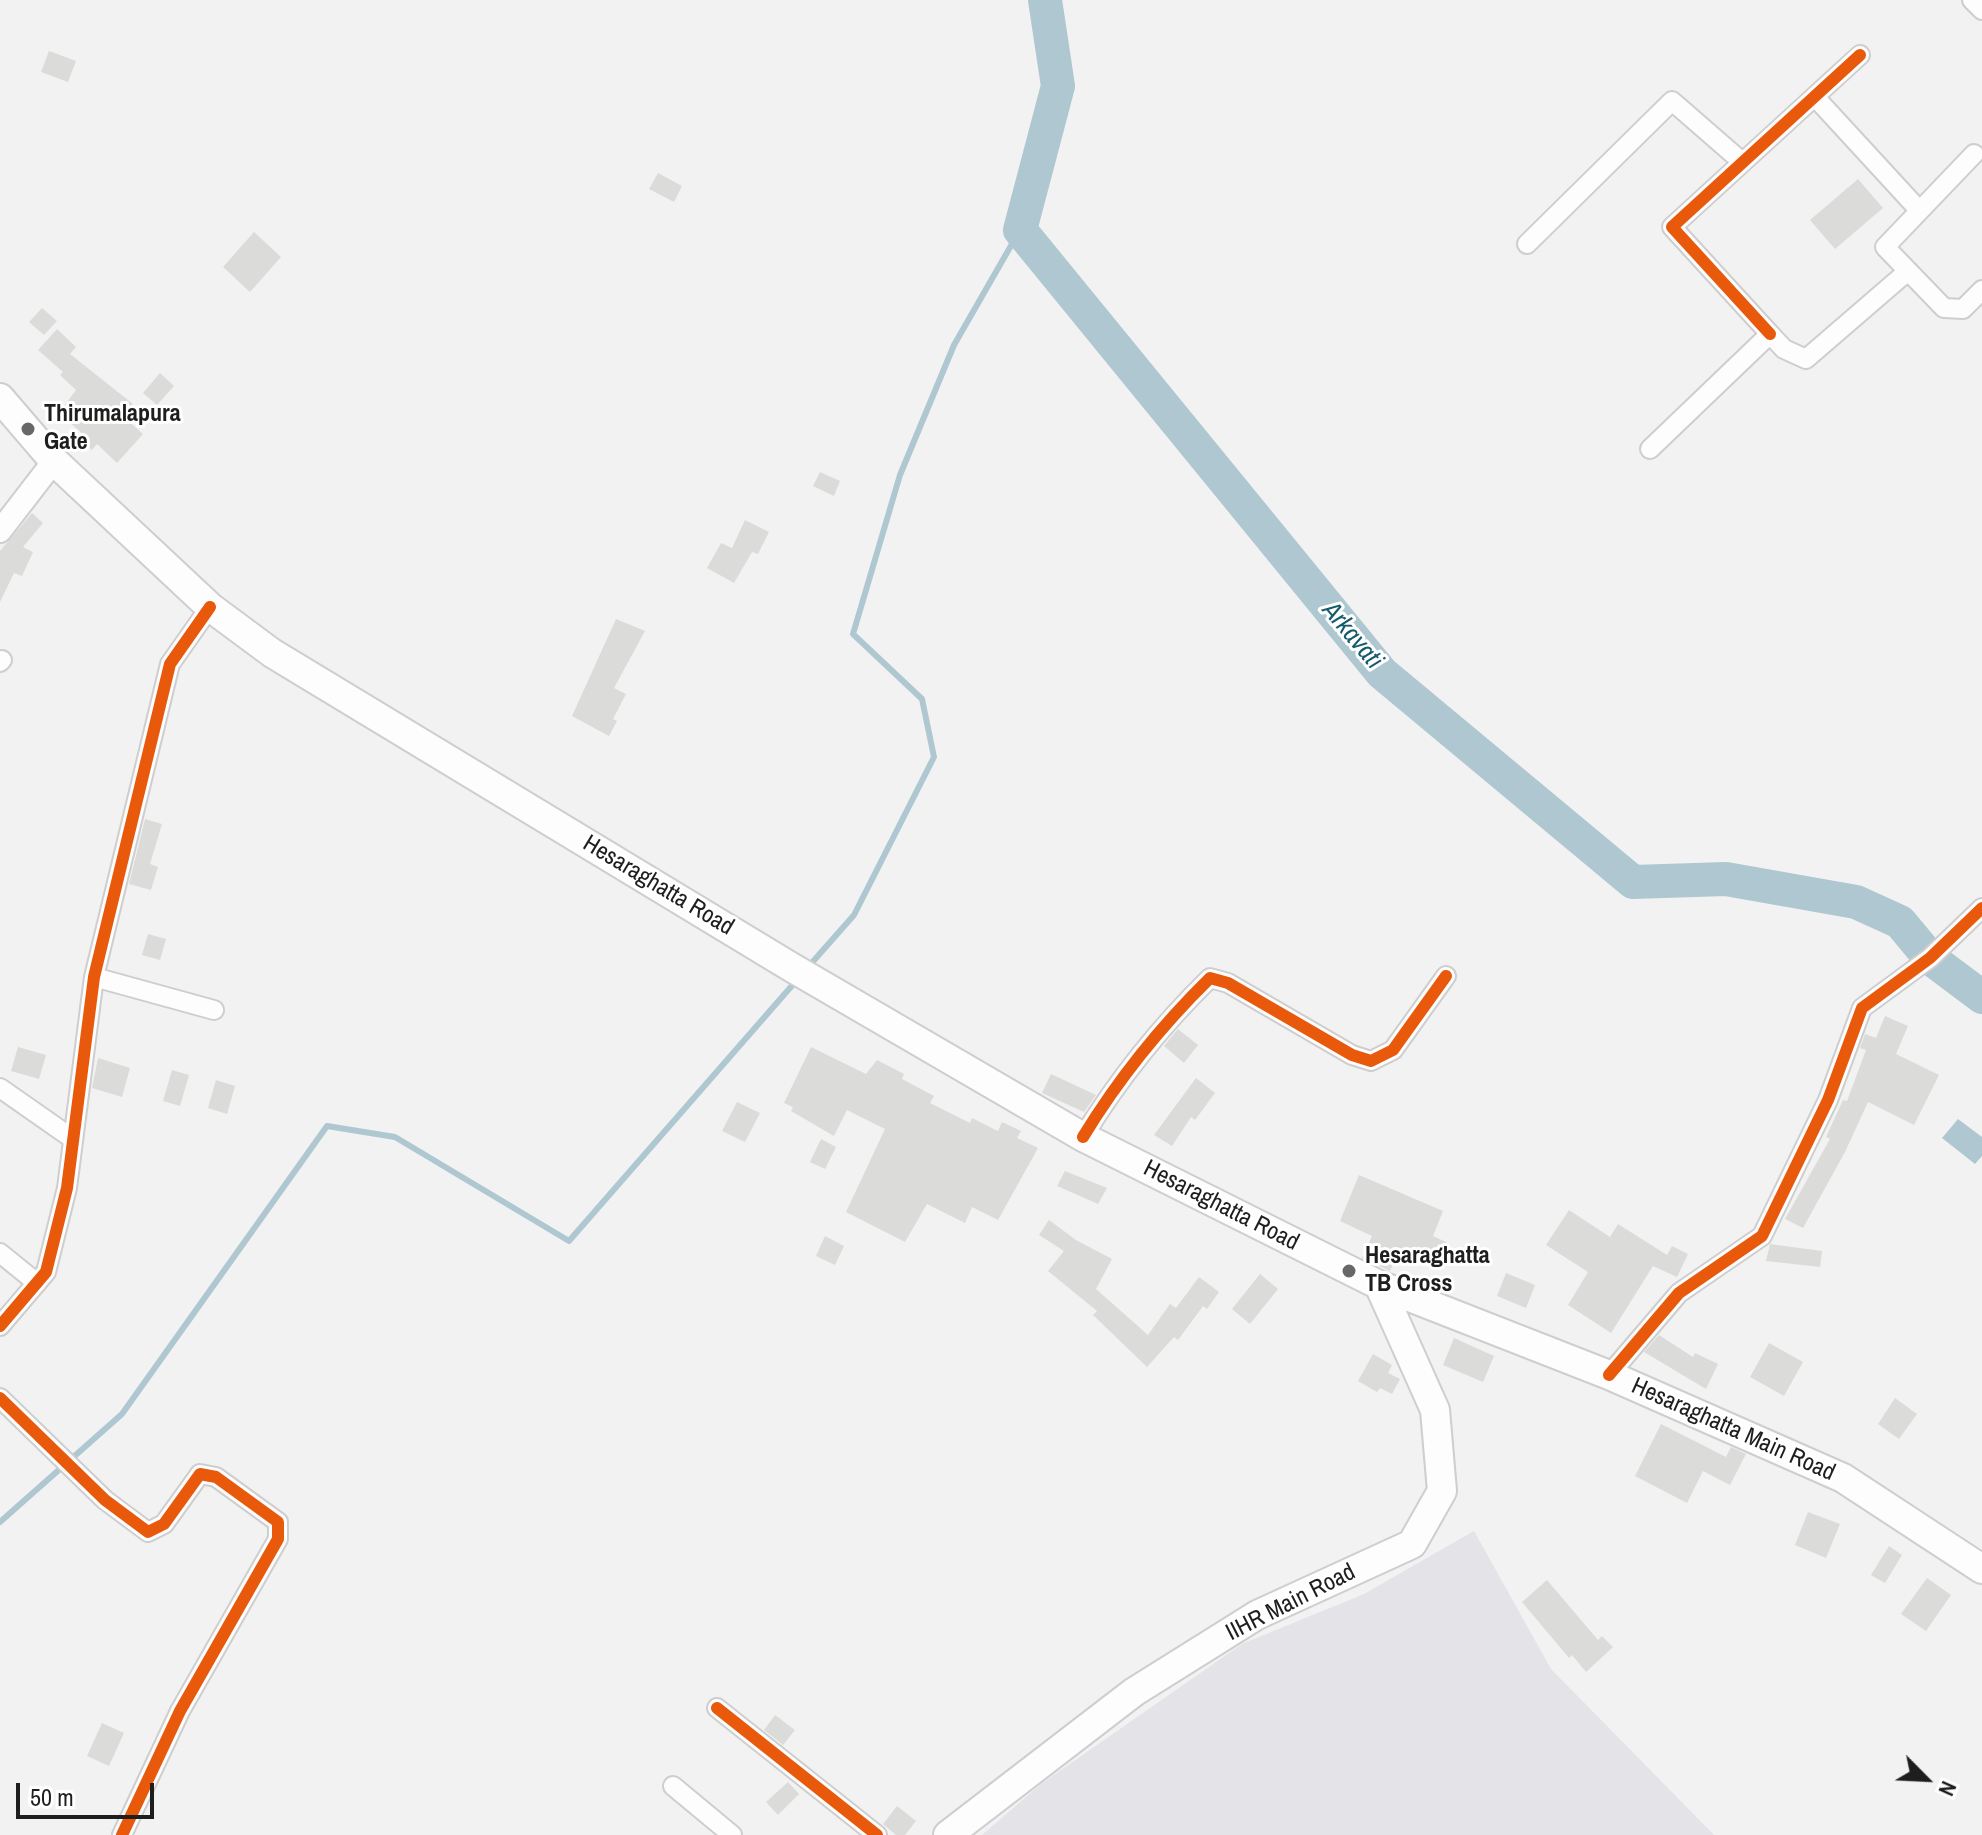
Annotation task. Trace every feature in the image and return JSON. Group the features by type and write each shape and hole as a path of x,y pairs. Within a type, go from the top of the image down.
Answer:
{"main road":[{"name":"Hesaraghatta Road","path":"0,398 54,461 210,607 272,653 802,974 1083,1137 1379,1285"},
{"name":"Hesaraghatta Main Road","path":"1379,1285 1609,1375 1843,1478 1982,1569"},
{"name":"IIHR Main Road","path":"948,1835 1134,1692 1257,1615 1412,1544 1442,1491 1435,1410 1379,1285"}],"street":[{"path":"1972,0 1982,10"},
{"path":"1860,55 1672,227 1784,349 1806,359 1908,271"},
{"path":"1815,97 1918,209"},
{"path":"1527,244 1672,101 1741,161"},
{"path":"1974,154 1918,209 1885,247 1944,308 1963,309 1982,290"},
{"path":"1650,449 1770,334"},
{"path":"0,531 54,461"},
{"path":"0,1326 46,1272 67,1188 94,977 170,664 210,607"},
{"path":"1609,1375 1679,1293 1762,1236 1828,1100 1862,1008 1930,958 1982,908"},
{"path":"1083,1137 1107,1098 1167,1021 1210,978 1228,983 1352,1055 1371,1061 1393,1050 1446,976"},
{"path":"94,977 214,1010"},
{"path":"0,1088 73,1139"},
{"path":"0,1253 37,1283"},
{"path":"0,1398 105,1500 148,1532 164,1524 200,1474 216,1477 278,1522 278,1539 180,1711 122,1835"},
{"path":"717,1708 877,1835"},
{"path":"673,1786 732,1835"}],"shaded area":[{"path":"1474,1531 1551,1669 1714,1835 982,1835 1041,1784 1242,1644 1364,1594"}],"water":[{"path":"1958,1119 1982,1137 1982,1156 1975,1164 1942,1138"}],"building":[{"path":"49,51 76,61 68,82 41,72"},
{"path":"658,173 682,186 674,202 649,189"},
{"path":"1858,179 1883,208 1835,249 1810,220"},
{"path":"254,232 281,257 250,292 223,267"},
{"path":"42,308 57,321 44,335 29,322"},
{"path":"57,329 76,347 70,354 133,404 123,416 143,434 117,463 97,444 92,450 80,439 84,435 59,413 76,390 60,375 63,372 38,350"},
{"path":"160,373 174,386 157,405 143,393"},
{"path":"820,472 840,481 834,496 813,486"},
{"path":"32,513 43,523 23,547 33,552 22,576 14,573 0,602 0,551"},
{"path":"745,520 769,532 758,554 752,552 734,583 707,568 721,543 732,548"},
{"path":"616,619 645,631 614,688 626,694 613,719 617,721 609,736 572,716"},
{"path":"145,819 162,824 150,864 158,867 151,890 129,884"},
{"path":"148,934 166,939 160,960 142,955"},
{"path":"1885,1016 1908,1026 1896,1054 1939,1075 1914,1125 1868,1102 1845,1152 1803,1228 1785,1219 1830,1139 1826,1137 1843,1100 1847,1101 1866,1050 1860,1048 1865,1034 1876,1038"},
{"path":"1178,1029 1198,1045 1184,1063 1164,1046"},
{"path":"18,1047 46,1055 39,1079 11,1071"},
{"path":"811,1047 866,1074 877,1060 904,1074 902,1079 934,1096 930,1103 970,1123 972,1118 998,1131 1002,1122 1021,1131 1017,1138 1038,1148 998,1220 972,1207 965,1223 927,1204 905,1242 846,1212 885,1129 847,1110 834,1136 791,1111 793,1107 784,1103"},
{"path":"98,1058 130,1068 122,1097 92,1088"},
{"path":"172,1070 189,1075 180,1106 163,1101"},
{"path":"1051,1074 1096,1095 1084,1112 1042,1093"},
{"path":"1196,1078 1215,1093 1195,1120 1191,1117 1172,1146 1154,1135"},
{"path":"216,1080 235,1086 227,1114 208,1108"},
{"path":"737,1102 760,1113 745,1142 722,1131"},
{"path":"821,1139 836,1147 825,1169 810,1162"},
{"path":"1065,1171 1107,1188 1098,1204 1057,1186"},
{"path":"1359,1175 1443,1211 1433,1236 1450,1244 1440,1266 1400,1248 1390,1271 1362,1258 1372,1236 1340,1221"},
{"path":"1569,1210 1610,1237 1618,1224 1667,1255 1672,1246 1688,1254 1677,1277 1653,1266 1611,1333 1568,1305 1588,1272 1546,1245"},
{"path":"1049,1220 1076,1240 1112,1259 1096,1289 1148,1335 1170,1304 1176,1308 1199,1277 1219,1292 1207,1309 1203,1306 1178,1340 1174,1337 1147,1367 1093,1315 1097,1311 1048,1271 1064,1251 1039,1235"},
{"path":"825,1236 844,1246 835,1265 816,1256"},
{"path":"1770,1244 1822,1251 1820,1267 1766,1261"},
{"path":"1506,1273 1535,1285 1526,1308 1497,1296"},
{"path":"1260,1274 1278,1289 1250,1324 1232,1309"},
{"path":"1659,1335 1693,1357 1695,1353 1718,1364 1706,1389 1644,1352"},
{"path":"1454,1338 1494,1356 1483,1382 1443,1365"},
{"path":"1769,1343 1803,1362 1784,1396 1750,1377"},
{"path":"1373,1354 1392,1365 1388,1373 1400,1379 1392,1394 1380,1388 1377,1392 1358,1381"},
{"path":"1895,1398 1917,1414 1899,1439 1878,1424"},
{"path":"1661,1424 1726,1457 1731,1447 1746,1454 1730,1485 1703,1471 1687,1503 1635,1476"},
{"path":"1808,1512 1840,1524 1826,1558 1795,1545"},
{"path":"1889,1546 1902,1555 1885,1583 1871,1575"},
{"path":"1927,1578 1951,1595 1926,1631 1901,1614"},
{"path":"1547,1580 1598,1640 1602,1636 1613,1647 1586,1672 1572,1655 1569,1658 1522,1602"},
{"path":"775,1715 795,1730 783,1745 764,1730"},
{"path":"102,1723 124,1733 109,1766 87,1756"},
{"path":"788,1782 799,1794 778,1815 766,1802"},
{"path":"897,1806 916,1821 905,1835 896,1835 883,1824"}],"waterway":[{"name":"Arkavati","path":"1045,0 1058,86 1020,230 1382,673 1633,882 1726,879 1856,902 1900,922 1930,958 1982,997"},
{"path":"809,966 854,915 934,757 922,699 853,634 900,475 954,345 1020,230"},
{"path":"0,1522 122,1414 327,1126 395,1137 569,1241 796,981"}],"cycle path":[{"path":"1770,334 1672,227 1860,55"},
{"path":"0,1326 46,1272 67,1188 94,977 170,664 210,607"},
{"path":"1609,1375 1679,1293 1762,1236 1828,1100 1862,1008 1930,958 1982,908"},
{"path":"1083,1137 1142,1053 1210,978 1228,983 1352,1055 1371,1061 1393,1050 1446,976"},
{"path":"0,1398 105,1500 148,1532 164,1524 200,1474 216,1477 278,1522 278,1539 180,1711 122,1835"},
{"path":"717,1708 877,1835"}],"place":[{"name":"Thirumalapura Gate","path":"28,429"},
{"name":"Hesaraghatta TB Cross","path":"1349,1271"}]}
